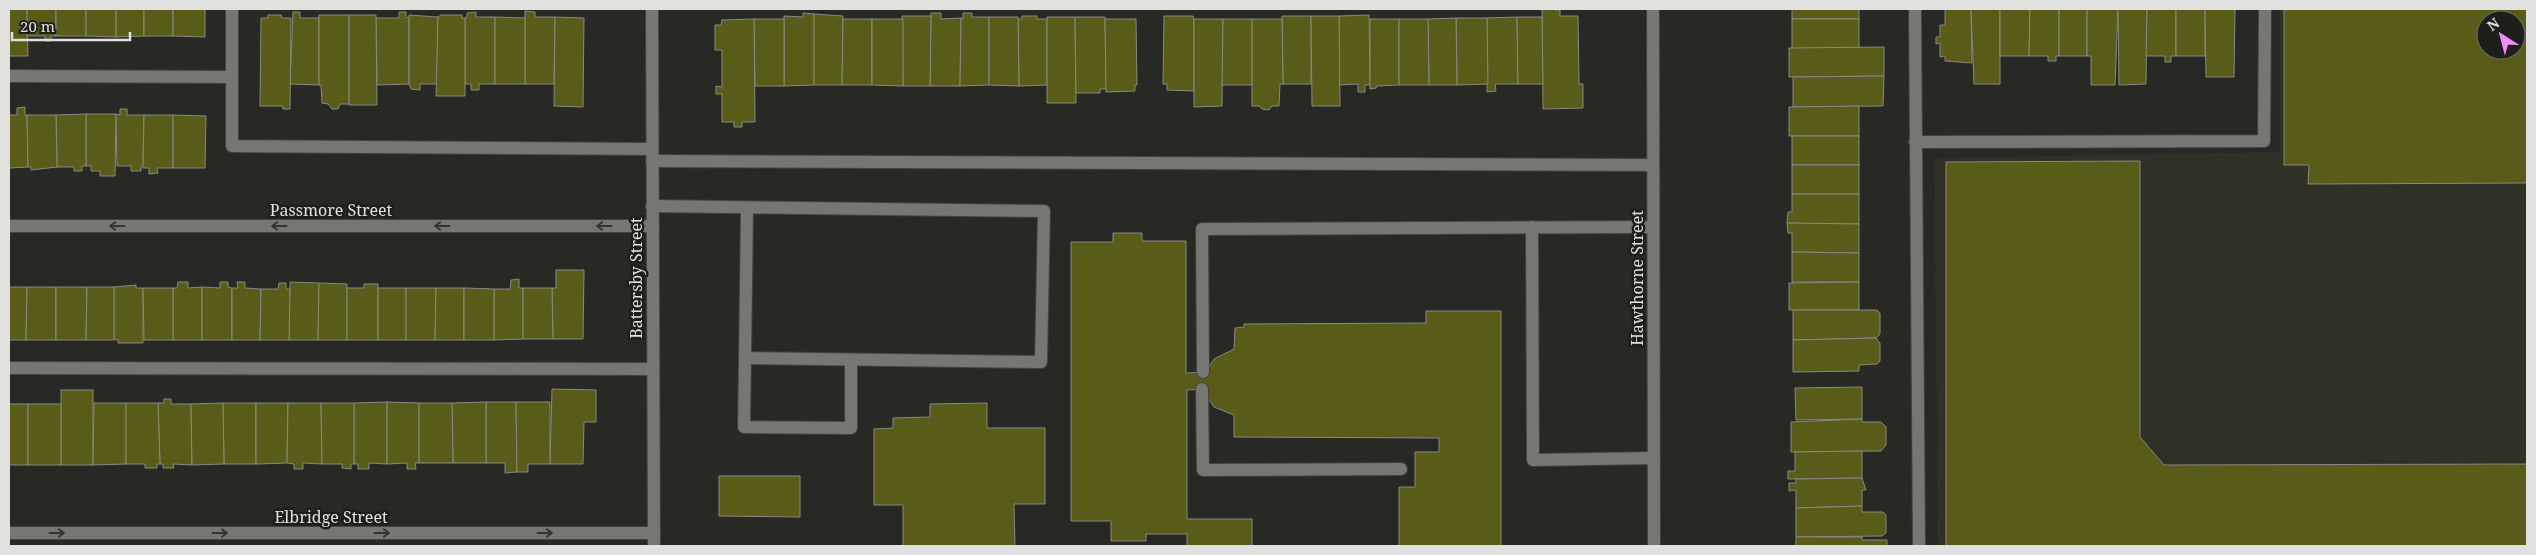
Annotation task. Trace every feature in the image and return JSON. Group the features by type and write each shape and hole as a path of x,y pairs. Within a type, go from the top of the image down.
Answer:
{"street":[{"path":"232,9 232,146 652,155 1653,165"},
{"name":"Battersby Street","path":"652,9 654,540"},
{"name":"Hawthorne Street","path":"1653,9 1654,546"},
{"path":"1915,9 1919,546"},
{"path":"1915,142 2264,141 2265,9"},
{"path":"9,76 232,77"},
{"path":"652,206 1044,211 1041,362 745,358"},
{"path":"747,208 744,426 851,428 851,360"},
{"name":"Passmore Street","path":"9,226 653,226"},
{"path":"1203,372 1202,229 1654,227"},
{"path":"1532,228 1533,460 1654,458"},
{"path":"9,368 652,369"},
{"path":"1202,390 1203,470 1401,470"},
{"name":"Elbridge Street","path":"9,533 654,540"}],"shaded area":[{"path":"2280,9 2527,9 2527,546 1938,546 1934,158 2280,152"}],"building":[{"path":"9,9 27,9 28,56 9,56"},
{"path":"27,9 56,9 56,36 51,36 51,41 45,41 45,36 27,36"},
{"path":"56,9 86,9 86,36 56,36"},
{"path":"86,9 116,9 116,37 86,36"},
{"path":"116,9 144,9 144,36 116,37"},
{"path":"144,9 173,9 173,36 144,36"},
{"path":"173,9 205,9 205,37 173,36"},
{"path":"1542,9 1560,10 1560,16 1578,16 1579,84 1583,84 1583,108 1543,109"},
{"path":"1792,9 1859,9 1859,19 1792,19"},
{"path":"1945,9 1971,9 1972,63 1945,61 1945,56 1940,57 1940,43 1936,44 1936,37 1940,37 1940,25 1945,25"},
{"path":"1971,9 2000,9 2000,84 1974,84"},
{"path":"2000,9 2030,9 2029,56 2000,56"},
{"path":"2030,9 2059,9 2059,56 2056,56 2056,61 2048,61 2048,56 2029,56"},
{"path":"2059,9 2087,9 2087,56 2059,56"},
{"path":"2087,9 2118,9 2115,85 2091,85 2091,56 2087,56"},
{"path":"2118,9 2147,9 2146,84 2119,85"},
{"path":"2147,9 2176,9 2176,56 2171,56 2171,62 2165,62 2165,56 2146,56"},
{"path":"2176,9 2205,9 2205,56 2176,56"},
{"path":"2205,9 2235,9 2234,77 2206,77"},
{"path":"2284,9 2527,9 2527,183 2308,184 2309,165 2284,165"},
{"path":"525,11 535,12 535,17 555,17 554,84 525,84"},
{"path":"293,12 300,12 300,18 319,18 319,85 290,84"},
{"path":"399,12 406,12 406,17 409,18 409,84 377,85 376,18 399,18"},
{"path":"476,12 476,17 495,17 495,84 479,84 479,90 471,90 471,84 465,84 465,18 467,13"},
{"path":"803,13 814,14 814,85 784,86 784,16 803,17"},
{"path":"931,13 941,13 941,19 961,18 960,86 930,86"},
{"path":"963,13 972,13 972,17 989,17 989,85 960,86 961,18 963,19"},
{"path":"814,14 843,16 842,85 814,85"},
{"path":"268,15 281,15 282,18 291,18 290,109 283,109 283,106 260,106 261,18 268,18"},
{"path":"319,15 349,15 349,104 340,104 338,109 332,109 328,104 322,103 321,85 319,85"},
{"path":"349,15 376,15 377,105 349,105"},
{"path":"409,15 438,17 437,84 420,84 420,90 411,89 409,84"},
{"path":"441,15 462,15 462,18 465,18 465,96 436,96 438,17"},
{"path":"1369,15 1370,85 1365,85 1365,92 1358,92 1358,84 1339,85 1339,16"},
{"path":"902,16 931,16 930,86 903,86"},
{"path":"1022,16 1037,16 1037,19 1047,19 1047,85 1019,86 1018,19 1022,19"},
{"path":"1164,16 1193,16 1194,91 1167,90 1167,84 1163,84"},
{"path":"1282,16 1311,16 1311,84 1283,84"},
{"path":"1311,16 1339,16 1340,106 1312,106"},
{"path":"495,17 525,18 525,84 495,84"},
{"path":"555,17 584,18 583,107 554,106"},
{"path":"989,17 1018,17 1019,86 989,85"},
{"path":"1047,17 1075,17 1076,103 1047,103"},
{"path":"1075,17 1105,17 1106,89 1100,89 1100,93 1076,93"},
{"path":"1517,17 1518,84 1495,84 1496,91 1487,92 1487,18"},
{"path":"1517,17 1542,17 1543,84 1518,84"},
{"path":"1456,18 1487,18 1488,84 1457,85"},
{"path":"1456,18 1457,85 1429,85 1428,19"},
{"path":"754,19 784,19 784,86 755,86"},
{"path":"754,19 755,122 742,122 742,127 734,127 734,122 722,122 722,94 716,94 716,86 722,87 722,50 715,50 715,25 721,25 722,20"},
{"path":"843,19 872,19 872,85 842,85"},
{"path":"872,19 903,19 903,86 872,85"},
{"path":"1105,19 1136,19 1137,85 1135,85 1135,91 1106,92"},
{"path":"1194,19 1223,19 1222,106 1194,107"},
{"path":"1223,19 1252,19 1252,85 1222,85"},
{"path":"1252,19 1282,19 1283,84 1280,84 1279,106 1272,106 1269,110 1262,109 1259,106 1252,106"},
{"path":"1370,19 1399,19 1399,85 1377,86 1370,89"},
{"path":"1399,19 1428,19 1429,85 1399,85"},
{"path":"1792,19 1859,19 1859,48 1792,49"},
{"path":"1884,47 1884,76 1789,77 1789,48"},
{"path":"1884,76 1883,106 1793,107 1793,77"},
{"path":"1859,106 1859,136 1789,136 1789,107"},
{"path":"25,107 25,115 27,115 28,167 9,168 9,115 17,115 17,108"},
{"path":"120,109 127,109 127,115 144,115 143,166 141,166 141,171 131,171 131,166 117,166 116,114 120,115"},
{"path":"86,114 116,114 115,176 100,176 100,171 91,171 91,166 86,166"},
{"path":"86,114 86,166 82,166 82,171 74,171 74,167 57,167 56,115"},
{"path":"27,115 56,115 57,167 31,170 31,167 28,167"},
{"path":"144,115 173,115 173,168 157,168 158,173 149,174 149,168 143,168"},
{"path":"173,115 206,116 205,168 173,168"},
{"path":"1792,136 1859,136 1859,165 1792,165"},
{"path":"2140,161 2140,437 2164,465 2527,464 2527,546 1946,546 1946,162"},
{"path":"1792,165 1859,165 1859,194 1792,194"},
{"path":"1792,194 1859,194 1859,224 1787,223 1788,212 1792,212"},
{"path":"1787,223 1859,224 1859,253 1792,252 1792,233 1788,233"},
{"path":"1113,233 1142,233 1142,241 1186,241 1186,373 1206,372 1214,359 1234,349 1235,328 1244,327 1244,324 1426,323 1426,311 1501,311 1501,546 1399,546 1399,487 1415,487 1415,452 1439,452 1439,438 1234,437 1234,415 1214,407 1202,389 1187,390 1187,519 1252,519 1252,546 1187,546 1187,534 1146,534 1146,541 1111,541 1111,521 1071,521 1071,242 1113,242"},
{"path":"1792,252 1859,253 1859,282 1792,282"},
{"path":"556,270 584,270 583,339 553,339 552,288 556,288"},
{"path":"519,279 519,288 523,288 523,339 494,340 494,289 510,289 511,280"},
{"path":"178,282 188,282 188,288 202,287 202,340 173,340 173,288 177,288"},
{"path":"220,282 228,282 228,287 232,288 232,340 202,340 202,287 220,288"},
{"path":"237,282 245,282 245,288 261,289 260,340 232,340 232,288 238,288"},
{"path":"290,282 319,283 318,340 289,340"},
{"path":"1859,282 1859,310 1789,310 1789,283"},
{"path":"279,283 286,283 286,289 290,289 289,340 260,340 261,289 278,289"},
{"path":"319,283 347,284 347,340 318,340"},
{"path":"364,284 378,284 378,340 347,340 347,288 364,288"},
{"path":"136,285 136,288 143,288 143,343 118,343 118,339 114,340 114,287"},
{"path":"9,287 27,287 26,340 9,340"},
{"path":"27,287 56,287 56,340 26,340"},
{"path":"56,287 87,287 86,340 56,340"},
{"path":"87,287 114,287 114,340 86,340"},
{"path":"143,288 173,288 173,340 144,340"},
{"path":"378,288 406,288 406,340 378,340"},
{"path":"406,288 436,288 435,340 406,340"},
{"path":"436,288 464,288 464,340 435,340"},
{"path":"464,288 494,289 494,340 464,340"},
{"path":"523,288 552,288 553,339 523,339"},
{"path":"1793,310 1877,310 1880,313 1880,334 1876,338 1793,340"},
{"path":"1876,338 1880,343 1880,361 1877,364 1859,365 1859,371 1793,372 1793,340"},
{"path":"1862,387 1862,419 1796,420 1795,388"},
{"path":"552,389 596,390 596,422 584,422 583,464 550,464"},
{"path":"61,390 93,390 93,465 61,465"},
{"path":"164,399 171,399 171,404 191,404 192,465 173,464 174,468 163,468 163,464 160,464 158,403 164,403"},
{"path":"387,402 387,464 369,463 369,469 358,469 358,464 354,464 354,403"},
{"path":"387,402 419,403 419,463 415,463 416,469 407,469 407,463 387,464"},
{"path":"486,402 516,402 517,472 505,473 505,463 486,463"},
{"path":"486,402 486,463 453,463 452,403"},
{"path":"516,402 550,402 550,464 528,464 528,472 517,472"},
{"path":"94,403 126,403 126,464 93,465"},
{"path":"126,403 158,403 160,464 157,464 157,468 145,468 145,464 126,464"},
{"path":"223,403 256,403 256,464 224,464"},
{"path":"223,403 224,464 192,465 191,404"},
{"path":"256,403 288,403 287,463 256,464"},
{"path":"288,403 321,403 322,464 303,463 303,469 294,469 294,464 287,463"},
{"path":"321,403 354,403 354,464 351,464 351,469 342,468 342,464 322,464"},
{"path":"419,403 452,403 453,463 419,463"},
{"path":"987,403 987,428 1045,428 1045,504 1014,504 1015,546 903,546 903,505 874,505 874,429 893,428 893,418 930,417 930,404"},
{"path":"9,404 28,404 28,465 9,465"},
{"path":"28,404 61,404 61,465 28,465"},
{"path":"1862,419 1862,422 1881,422 1886,427 1886,445 1881,451 1791,452 1791,422"},
{"path":"1862,451 1862,478 1788,479 1788,471 1795,471 1795,452"},
{"path":"719,476 800,476 800,517 719,516"},
{"path":"1862,478 1866,490 1862,490 1862,506 1796,508 1796,490 1789,491 1789,483 1796,483 1796,479"},
{"path":"1862,506 1862,512 1883,512 1886,515 1886,533 1882,536 1796,537 1796,508"},
{"path":"1796,537 1862,537 1862,540 1887,540 1887,546 1796,546"}]}
